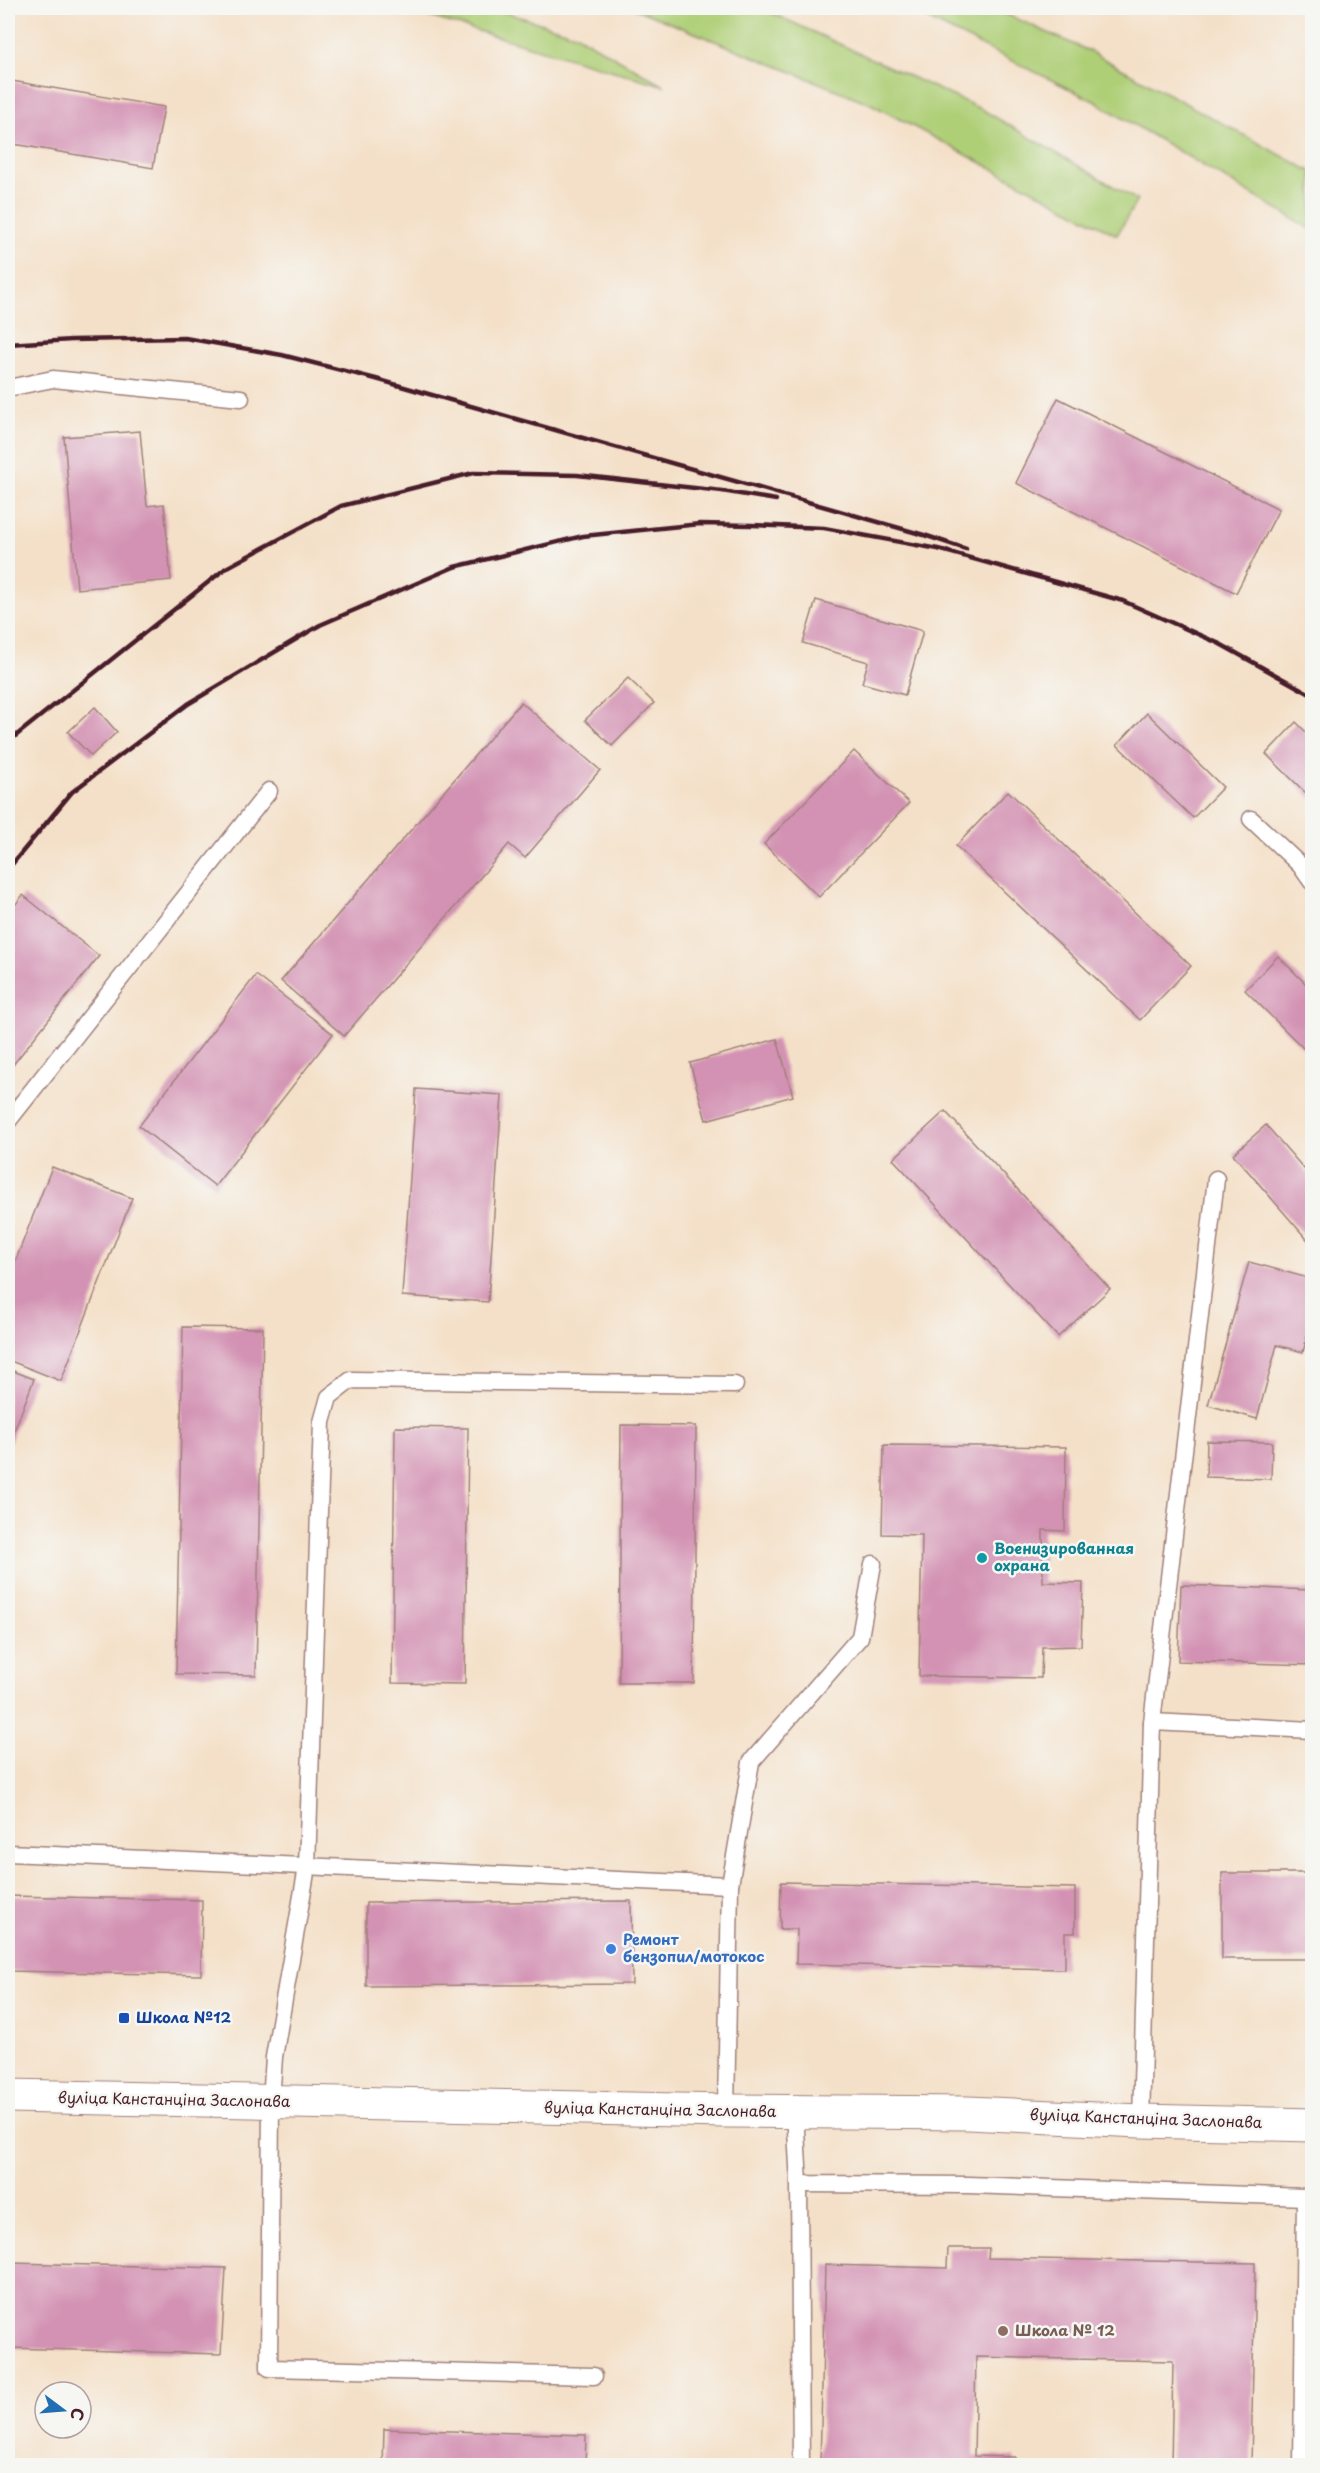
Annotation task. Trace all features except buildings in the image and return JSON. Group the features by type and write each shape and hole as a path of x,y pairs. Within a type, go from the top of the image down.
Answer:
{"street":[{"name":"вуліца Канстанціна Заслонава","path":"8,2096 726,2111 957,2113 1312,2125"}],"lane":[{"path":"8,388 53,379 241,398"},
{"path":"8,1121 269,791"},
{"path":"1251,819 1300,865 1312,882"},
{"path":"1141,2121 1152,1722 1216,1179"},
{"path":"594,2376 269,2368 271,2102 274,2057 306,1867 322,1422 329,1397 351,1380 735,1385"},
{"path":"726,2111 729,1885 751,1762 860,1637 873,1564"},
{"path":"1152,1722 1312,1730"},
{"path":"8,1853 729,1885"},
{"path":"795,2112 799,2184 801,2466"},
{"path":"799,2184 968,2185 1305,2197 1302,2466"}],"green space":[{"path":"400,8 491,8 575,34 665,86"},
{"path":"633,8 761,8 983,110 1137,200 1117,235 869,103"},
{"path":"905,8 992,8 1089,51 1312,172 1312,230 1094,101"}],"railway":[{"path":"8,344 72,340 185,338 282,355 376,379 924,535 966,549"},
{"path":"8,742 226,568 341,506 473,473 577,475 722,491 776,500"},
{"path":"8,869 72,792 188,704 320,625 454,567 583,536 700,524 752,525 824,528 938,549 1123,601 1220,644 1312,695"}],"place":[{"name":"Военизированная охрана","path":"982,1558"},
{"name":"Ремонт бензопил/мотокос","path":"611,1949"},
{"name":"Школа №12","path":"124,2018"},
{"name":"Школа № 12","path":"1003,2331"}]}
